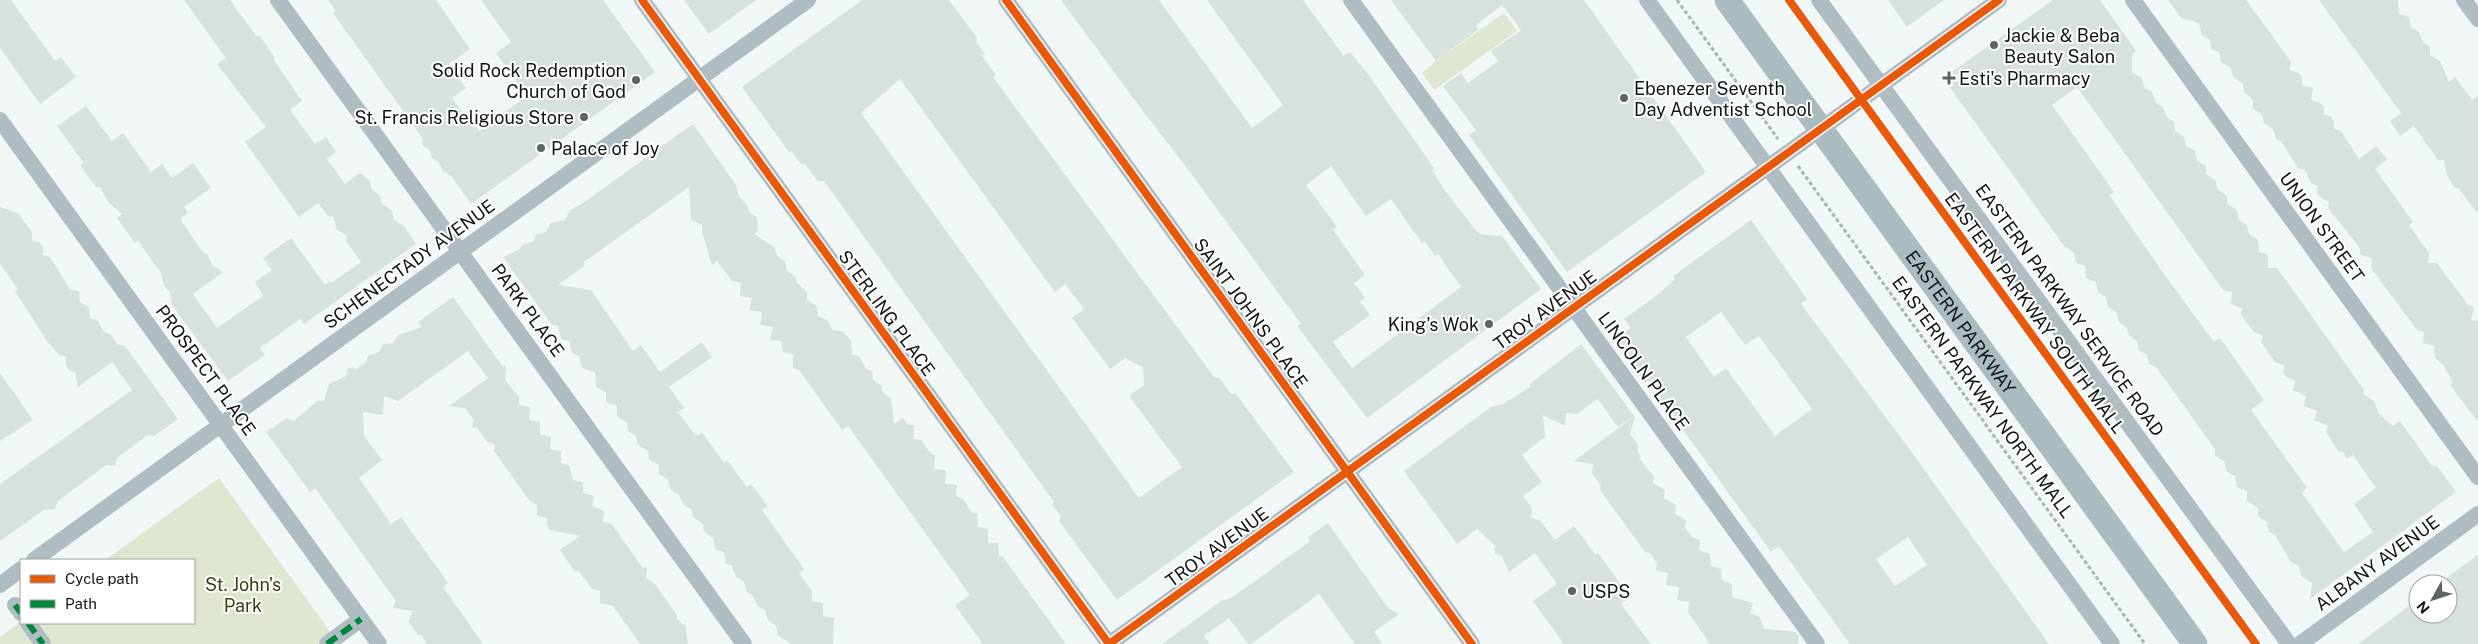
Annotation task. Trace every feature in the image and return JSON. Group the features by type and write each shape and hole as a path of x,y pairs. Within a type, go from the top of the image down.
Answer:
{"main road":[{"name":"EASTERN PARKWAY","path":"1727,0 2195,644"}],"street":[{"name":"PARK PLACE","path":"278,0 744,644"},
{"name":"STERLING PLACE","path":"642,0 1109,644"},
{"name":"SCHENECTADY AVENUE","path":"35,559 808,0"},
{"name":"SAINT JOHNS PLACE","path":"1006,0 1472,644"},
{"name":"LINCOLN PLACE","path":"1351,0 1817,644"},
{"path":"1647,0 2112,644"},
{"name":"EASTERN PARKWAY SERVICE ROAD","path":"1819,0 2289,644"},
{"name":"TROY AVENUE","path":"1109,644 1999,0"},
{"name":"UNION STREET","path":"2133,0 2478,477"},
{"path":"2464,0 2478,19"},
{"name":"PROSPECT PLACE","path":"0,120 379,644"},
{"name":"ALBANY AVENUE","path":"2300,644 2478,514"},
{"path":"0,585 20,570"},
{"path":"327,644 361,619"},
{"path":"29,624 43,644"}],"path":[{"path":"1677,0 1780,141"}],"green space":[{"path":"1504,13 1517,31 1434,90 1422,73"},
{"name":"St. John's Park","path":"219,478 339,644 0,644 0,637 20,622 20,624 195,624 195,559 106,559"}],"building":[{"path":"0,0 11,0 55,61 61,57 76,77 40,104 0,48"},
{"path":"184,0 230,0 256,36 260,36 302,101 290,110 315,144 326,137 336,152 327,159 345,184 360,173 369,180 372,189 381,197 382,204 392,211 394,220 404,226 416,244 304,324 300,319 260,348 265,355 228,381 172,305 170,292 164,286 161,273 138,241 135,243 117,218 122,214 108,202 100,187 96,187 87,175 81,166 83,162 57,126 86,106 112,141 123,133 151,172 162,164 172,178 193,163 211,188 184,207 188,213 180,219 202,251 208,255 212,265 223,272 193,294 217,328 263,296 255,282 272,270 263,258 291,238 325,285 330,281 331,283 361,262 346,241 347,236 336,229 334,217 328,216 318,203 299,217 245,142 266,127 217,64 226,58"},
{"path":"328,0 436,0 470,49 449,64 466,88 452,98 473,128 476,126 479,131 527,96 496,53 511,42 481,0 603,0 655,72 471,204 452,177 443,171 438,162 432,158 430,150 422,145 423,139 333,13 336,11"},
{"path":"684,0 756,0 709,34"},
{"path":"862,0 949,0 977,38 976,42 985,54 982,56 996,75 993,77 1214,377 1219,378 1231,394 1236,394 1294,472 1117,600 1059,521 1061,517 1052,504 1054,502 824,181 818,181 805,164 801,164 791,151 789,152 742,87","holes":["900,79 1055,292 1065,284 1084,309 1072,318 1110,369 1125,358 1143,367 1144,385 1129,396 1182,467 1139,498 861,113"]},
{"path":"1061,0 1159,0 1252,128 1283,105 1207,0 1303,0 1344,56 1350,52 1367,73 1434,168 1432,170 1446,192 1474,228 1480,234 1502,236 1541,289 1367,418 1297,326 1301,324 1187,168","holes":["1331,166 1366,216 1391,199 1422,243 1425,242 1435,256 1438,254 1461,287 1352,368 1333,342 1370,315 1360,302 1365,298 1354,283 1365,275 1333,230 1337,227 1306,185"]},
{"path":"1391,0 1584,0 1706,172 1567,272 1469,135 1476,130 1443,86 1461,73 1468,83 1498,61 1491,51 1521,30 1502,5 1476,25 1479,29 1436,61"},
{"path":"1888,0 1944,0 1907,27"},
{"path":"2053,0 2100,0 2136,51 2132,55 2132,72 2142,78 2144,87 2152,92 2156,103 2163,107 2167,117 2174,122 2175,131 2184,137 2186,146 2195,151 2197,161 2206,166 2206,174 2216,181 2217,189 2227,196 2227,204 2237,210 2239,220 2247,225 2249,234 2258,240 2259,252 2268,255 2268,268 2277,268 2364,390 2363,394 2374,401 2379,414 2393,426 2400,421 2432,466 2437,466 2456,492 2310,599 2312,583 2301,576 2299,566 2291,562 2275,535 2269,532 2267,522 2258,516 2258,508 2247,501 2247,491 2237,487 2235,476 2227,472 2224,461 2215,456 2215,449 2156,367 2149,364 2147,355 2139,350 2137,341 2129,335 2127,328 2118,321 2117,313 2108,307 2106,297 2098,292 2096,282 2086,278 2085,266 2076,263 2074,253 2064,246 1943,78","holes":["2077,87 2223,290 2232,292 2231,304 2242,308 2241,315 2254,332 2263,336 2261,342 2275,362 2285,366 2283,372 2286,377 2295,381 2293,390 2306,396 2304,406 2317,411 2314,420 2328,426 2326,432 2339,452 2343,452 2347,459 2353,455 2376,488 2354,504 2373,532 2344,552 2302,493 2307,488 2251,410 2264,400 2220,338 2214,342 2164,274 2109,195 2114,192 2052,105"]},
{"path":"2168,0 2246,0 2291,62 2289,70 2299,73 2302,78 2302,85 2313,88 2311,100 2320,103 2324,107 2324,114 2331,117 2334,121 2334,129 2341,131 2359,159 2376,146 2387,159 2375,169 2413,222 2409,225 2429,253 2428,263 2437,263 2468,305 2474,307 2471,320 2478,321 2478,422 2450,385 2453,383 2444,366 2435,358 2434,346 2423,343 2424,332 2417,330 2371,268 2372,259 2360,254 2360,248 2328,208 2329,202 2320,197 2317,192 2318,186 2311,183 2305,170 2298,168 2281,141 2276,139 2273,129 2264,123 2262,114 2253,109 2253,100 2244,92 2243,84 2233,77 2231,68 2221,62 2219,52 2211,49 2210,40 2202,35 2199,23 2181,18"},
{"path":"2319,0 2398,0 2399,14 2409,17 2411,27 2419,32 2423,42 2430,47 2430,55 2440,61 2449,82 2455,77 2472,100 2478,96 2478,214 2459,189 2454,187 2447,175 2444,160 2438,160 2414,126 2400,136 2390,121 2401,113"},
{"path":"693,124 736,185 739,197 746,203 750,213 757,217 758,231 754,234 774,247 777,256 785,261 787,271 795,276 797,283 807,292 807,300 817,306 818,316 827,320 833,330 842,331 851,340 852,354 860,357 866,369 872,371 873,380 881,385 882,391 891,399 894,424 903,418 907,424 914,425 913,439 921,440 931,454 935,455 934,469 946,470 945,484 957,485 956,496 963,499 972,513 977,513 978,527 988,529 988,543 998,543 999,556 1003,557 1066,644 983,644 955,605 970,595 848,426 842,430 799,370 793,368 793,354 783,352 781,341 770,340 773,327 760,325 762,312 749,310 752,298 740,296 741,283 732,281 717,261 712,265 702,232 702,225 691,220 689,187 584,262 584,266 558,285 591,290 633,351 641,345 660,372 702,342 712,357 669,387 684,408 678,412 696,436 702,432 724,463 727,460 747,487 751,484 768,506 762,510 804,569 799,573 812,591 812,601 823,603 823,616 834,618 833,644 791,644 778,635 776,626 768,620 765,611 757,605 752,595 746,591 744,582 736,577 732,566 726,564 724,552 715,549 713,538 704,532 703,524 694,518 691,509 683,504 679,495 670,489 668,480 659,474 659,465 649,460 648,451 638,445 636,436 628,431 627,423 617,416 617,406 606,402 606,393 596,387 595,372 582,368 579,356 572,353 569,341 561,339 558,326 552,325 503,257 519,250 523,244 532,242 537,234 546,232 551,223 565,220 570,210 583,203"},
{"path":"0,207 18,213 32,232 32,240 39,242 43,247 43,255 50,257 70,290 79,291 80,302 89,307 90,318 98,321 103,331 111,335 117,344 125,346 178,419 154,436 148,435 117,458 115,466 106,465 58,501 54,509 44,510 0,541 0,484 132,390 112,362 78,387 75,372 69,370 66,366 66,357 59,355 47,341 15,291 18,289 0,264"},
{"path":"1751,220 1807,299 1801,304 1911,451 2049,644 1850,644 1779,546 1771,552 1648,381 1645,383 1614,339 1631,328 1624,319 1656,296 1675,279 1673,276","holes":["1721,312 1745,345 1759,336 1812,409 1775,436 1726,368 1714,377 1686,337","1908,537 1927,565 1895,586 1876,559"]},
{"path":"453,297 503,367 506,365 505,380 519,397 519,405 530,407 529,420 540,422 540,434 551,437 550,449 561,451 561,463 569,465 573,480 583,482 583,493 594,496 592,506 604,511 603,522 611,523 642,567 647,568 646,578 655,584 677,615 677,619 686,627 688,644 640,644 613,606 600,603 600,591 592,589 578,570 575,572 560,550 580,536 550,530 547,526 547,518 537,516 537,505 529,500 494,451 495,444 487,442 477,428 472,427 474,420 465,408 449,406 488,378 468,351 398,401 384,396 383,415 363,412 364,436 382,460 359,478 391,524 401,517 448,583 443,587 483,644 427,644 408,622 413,611 393,608 396,601 315,488 310,492 266,432 287,418 294,421 317,401 324,401 329,384 346,376 348,368 357,369 366,362 368,356 379,352 383,344 393,343 398,335 422,327 418,322"},
{"path":"1581,344 1634,416 1618,427 1598,399 1577,414 1566,413 1565,426 1543,415 1545,437 1522,455 1542,482 1523,496 1532,508 1531,518 1540,520 1555,540 1574,526 1596,555 1598,553 1630,597 1621,604 1651,644 1564,644 1533,601 1557,584 1535,553 1509,572 1502,557 1495,553 1495,546 1477,529 1457,544 1404,471 1491,407 1503,404 1530,387 1530,384"},
{"path":"0,373 33,420 0,441"},
{"path":"1635,416 1630,434 1638,444 1638,452 1641,457 1639,458 1654,476 1653,483 1665,490 1664,498 1676,505 1675,514 1686,520 1685,528 1692,537 1700,540 1699,550 1710,554 1711,566 1721,569 1722,580 1732,584 1732,597 1753,603 1750,613 1760,617 1764,629 1796,632 1799,636 1798,644 1710,644 1688,612 1689,602 1677,600 1679,587 1666,585 1668,573 1656,570 1657,563 1650,553 1645,552 1600,490 1601,486 1592,473 1593,464 1574,461"},
{"path":"1328,523 1388,608 1399,614 1374,632 1383,644 1355,644 1319,594 1251,644 1248,644 1229,618 1204,636 1210,644 1162,644 1221,601 1231,598 1265,574 1310,541 1308,537"},
{"path":"2478,555 2478,644 2358,644 2408,607 2408,624 2458,624 2458,574 2452,574"}],"marked path":[{"path":"15,605 20,612"},
{"path":"327,644 361,619"},
{"path":"29,624 43,644"}],"cycle path":[{"path":"642,0 1109,644 1999,0"},
{"path":"1006,0 1472,644"},
{"name":"EASTERN PARKWAY SOUTH MALL","path":"1789,0 2256,644"}],"place":[{"name":"Jackie & Beba Beauty Salon","path":"1994,45"},
{"name":"Esti's Pharmacy","path":"1949,78"},
{"name":"Solid Rock Redemption Church of God","path":"636,80"},
{"name":"Ebenezer Seventh Day Adventist School","path":"1624,98"},
{"name":"St. Francis Religious Store","path":"584,117"},
{"name":"Palace of Joy","path":"541,148"},
{"name":"King's Wok","path":"1489,324"},
{"name":"USPS","path":"1572,591"}]}
